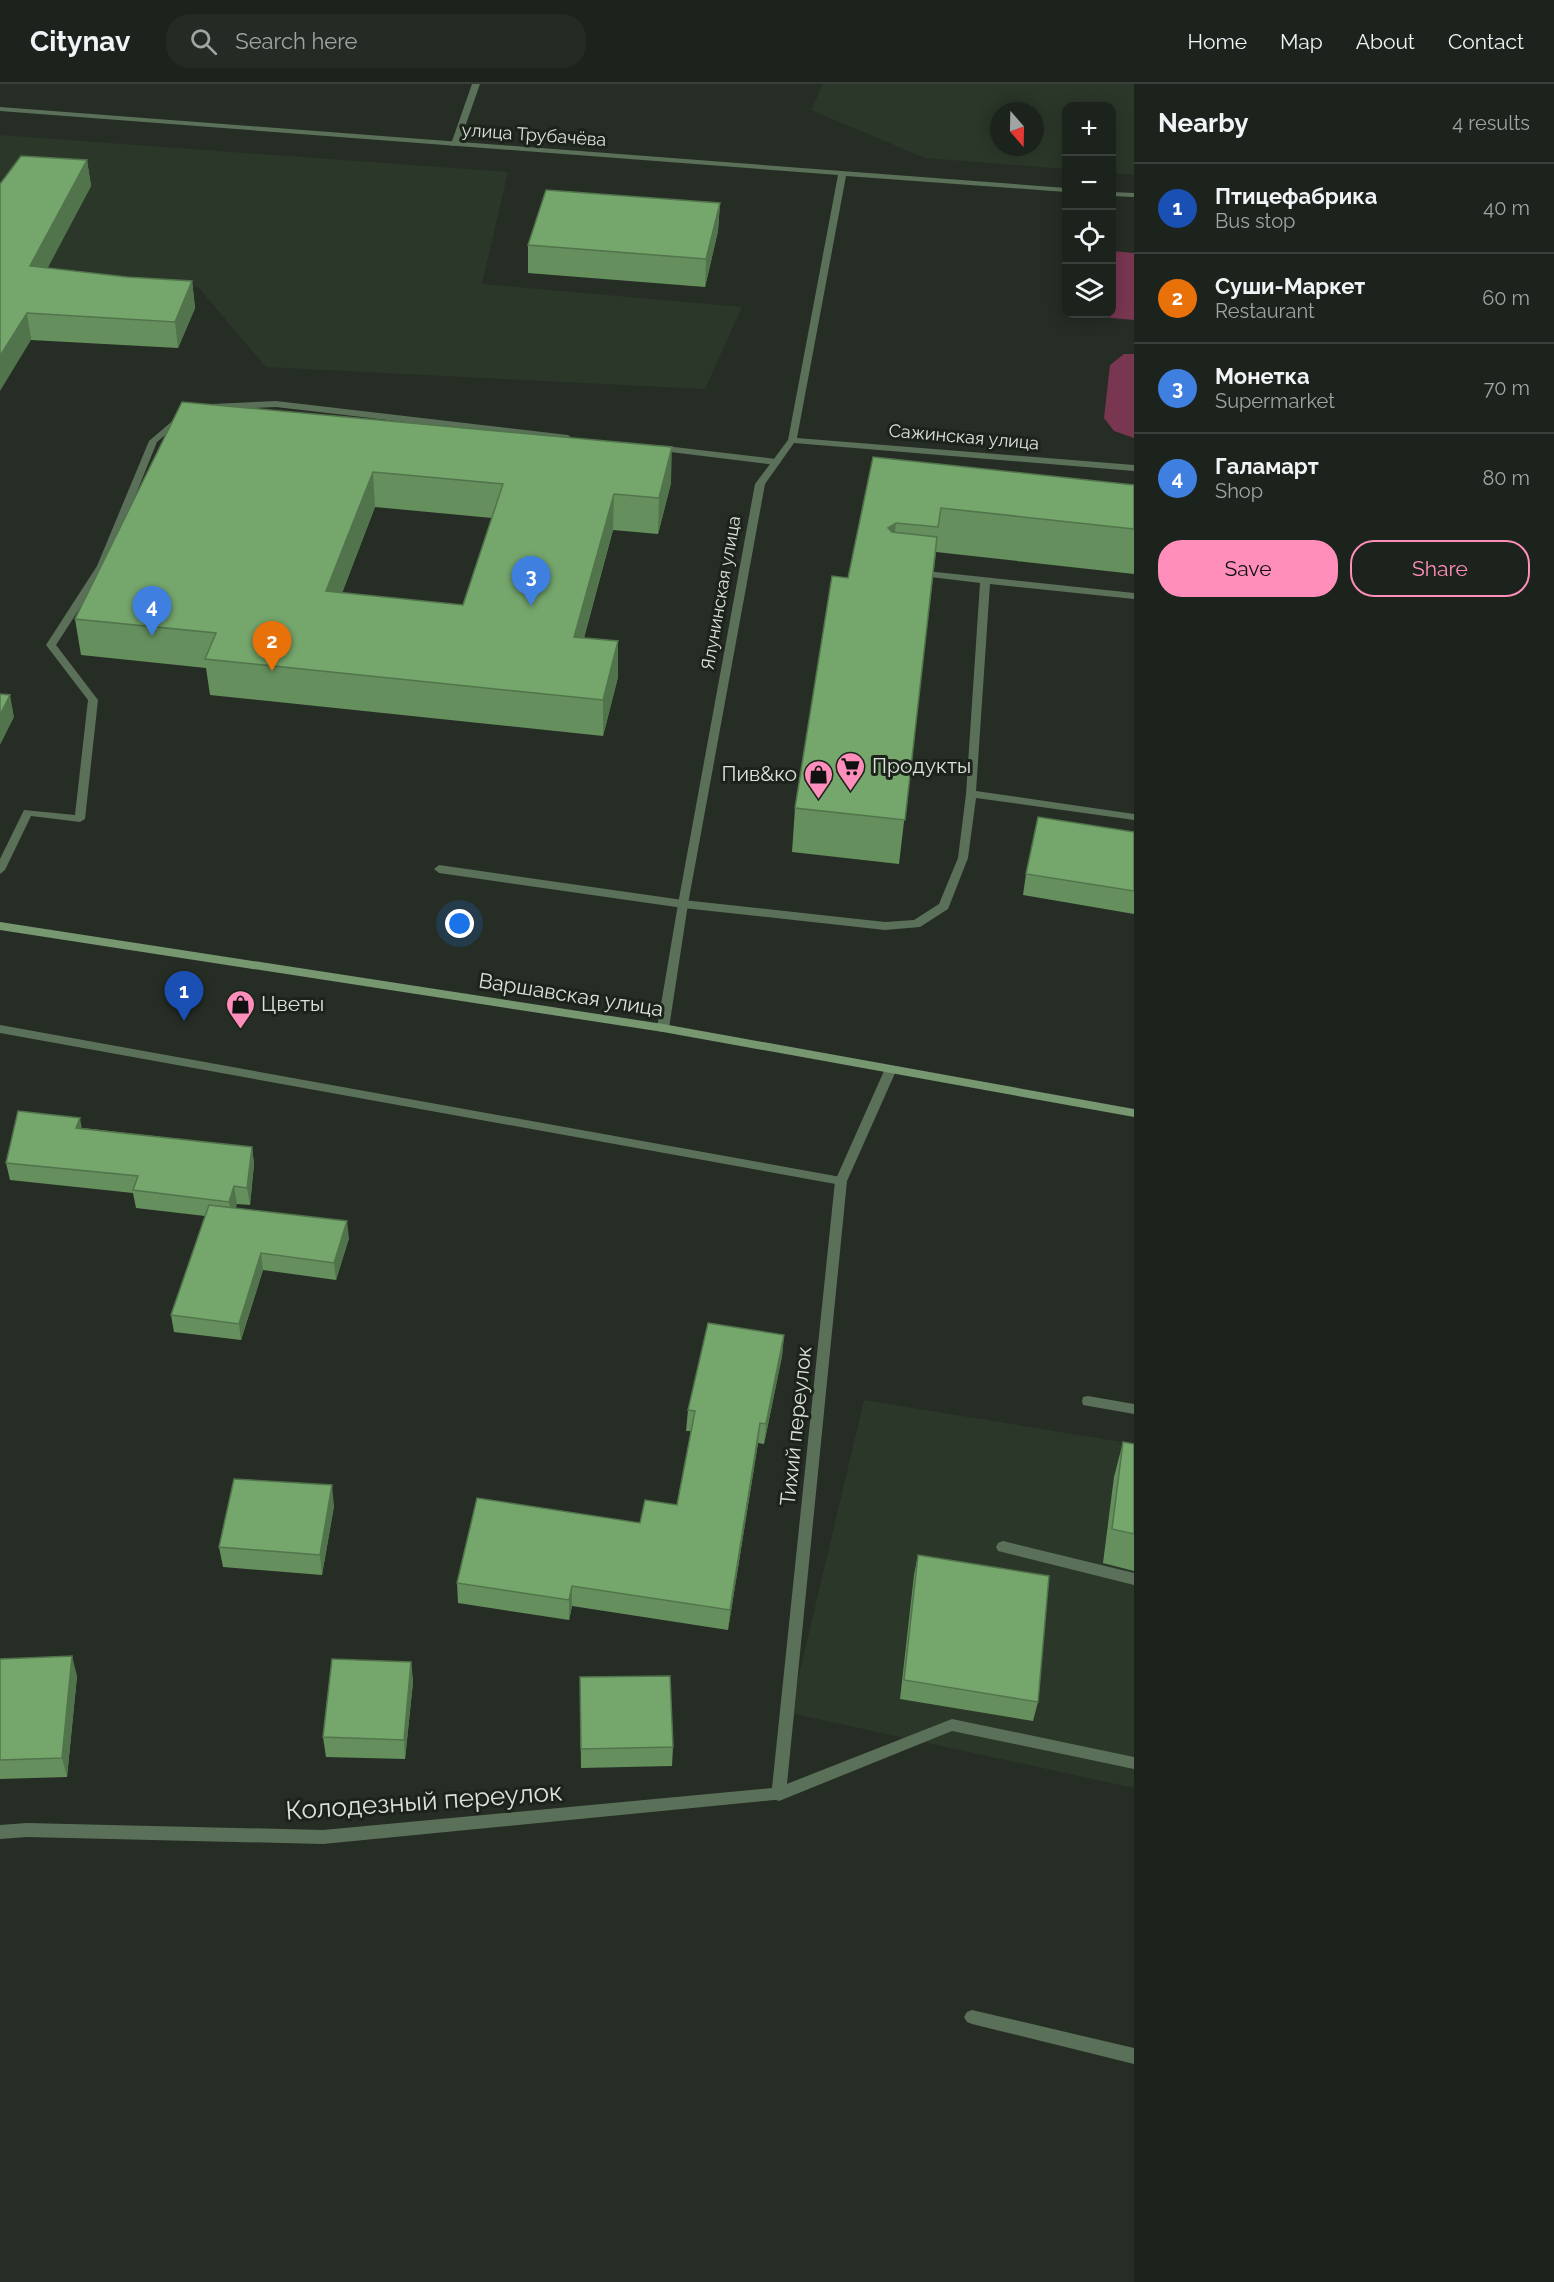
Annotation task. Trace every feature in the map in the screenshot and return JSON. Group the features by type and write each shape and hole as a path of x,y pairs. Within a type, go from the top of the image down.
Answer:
{"main road":[{"name":"Варшавская улица","path":"0,926 663,1028 890,1071 1134,1113"}],"street":[{"path":"455,144 476,84"},
{"name":"улица Трубачёва","path":"0,109 1062,190"},
{"name":"Ялунинская улица","path":"663,1028 683,904 760,484 792,440 842,174"},
{"path":"1116,194 1134,195"},
{"path":"0,870 28,812 80,819 93,700 51,645 102,566 153,441 196,407 276,404 574,439"},
{"name":"Сажинская улица","path":"792,440 1134,468"},
{"path":"645,447 776,462"},
{"path":"903,572 1134,596"},
{"path":"439,869 683,904 885,926 916,924 944,906 963,858 971,794 985,580"},
{"path":"971,794 1134,817"},
{"path":"0,1029 841,1181"},
{"name":"Тихий переулок","path":"779,1794 841,1181 890,1071"},
{"path":"1088,1401 1134,1408"},
{"path":"1003,1547 1134,1579"},
{"name":"Колодезный переулок","path":"0,1832 27,1830 323,1837 779,1794 952,1725 1134,1763"},
{"path":"972,2017 1134,2056"}],"shaded area":[{"path":"823,84 1134,84 1134,175 1116,173 1116,102 1062,102 1062,169 925,158 811,110"},
{"path":"0,135 508,172 482,284 742,307 705,389 266,367 198,287 0,270"},
{"path":"1116,251 1134,253 1134,320 1113,318 1116,318"},
{"path":"1124,354 1134,354 1134,438 1114,431 1104,418 1110,365"},
{"path":"864,1400 1134,1444 1134,1788 790,1713"}],"building":[{"path":"21,156 87,160 30,266 127,277 192,281 175,322 27,313 0,356 0,184"},
{"path":"546,190 720,203 706,259 528,245"},
{"path":"182,402 672,447 659,498 614,494 574,637 618,641 603,700 205,659 216,633 75,619","holes":["373,472 503,484 463,605 326,591"]},
{"path":"873,457 1134,485 1134,529 941,508 938,527 896,523 888,528 892,532 937,537 905,820 795,808 832,576 848,578"},
{"path":"0,694 10,695 0,715"},
{"path":"1038,817 1134,832 1134,891 1026,874"},
{"path":"18,1111 80,1118 76,1128 252,1147 247,1188 234,1186 229,1202 133,1190 138,1176 6,1163"},
{"path":"209,1205 347,1221 334,1263 261,1253 239,1324 171,1315"},
{"path":"708,1323 784,1335 766,1424 760,1423 730,1610 572,1586 569,1600 457,1583 477,1498 640,1523 645,1500 677,1505 695,1411 688,1410"},
{"path":"1123,1442 1134,1444 1134,1534 1112,1529"},
{"path":"234,1479 332,1485 320,1555 219,1547"},
{"path":"918,1555 1049,1576 1038,1702 904,1680"},
{"path":"72,1656 62,1758 0,1760 0,1659"},
{"path":"332,1659 411,1662 404,1740 323,1737"},
{"path":"670,1676 673,1747 581,1749 580,1677"}],"place":[{"name":"Монетка","path":"531,606"},
{"name":"Галамарт","path":"152,636"},
{"name":"Суши-Маркет","path":"272,671"},
{"name":"Продукты","path":"851,792"},
{"name":"Пив&ко","path":"818,800"},
{"name":"Птицефабрика","path":"184,1021"},
{"name":"Цветы","path":"240,1030"}]}
